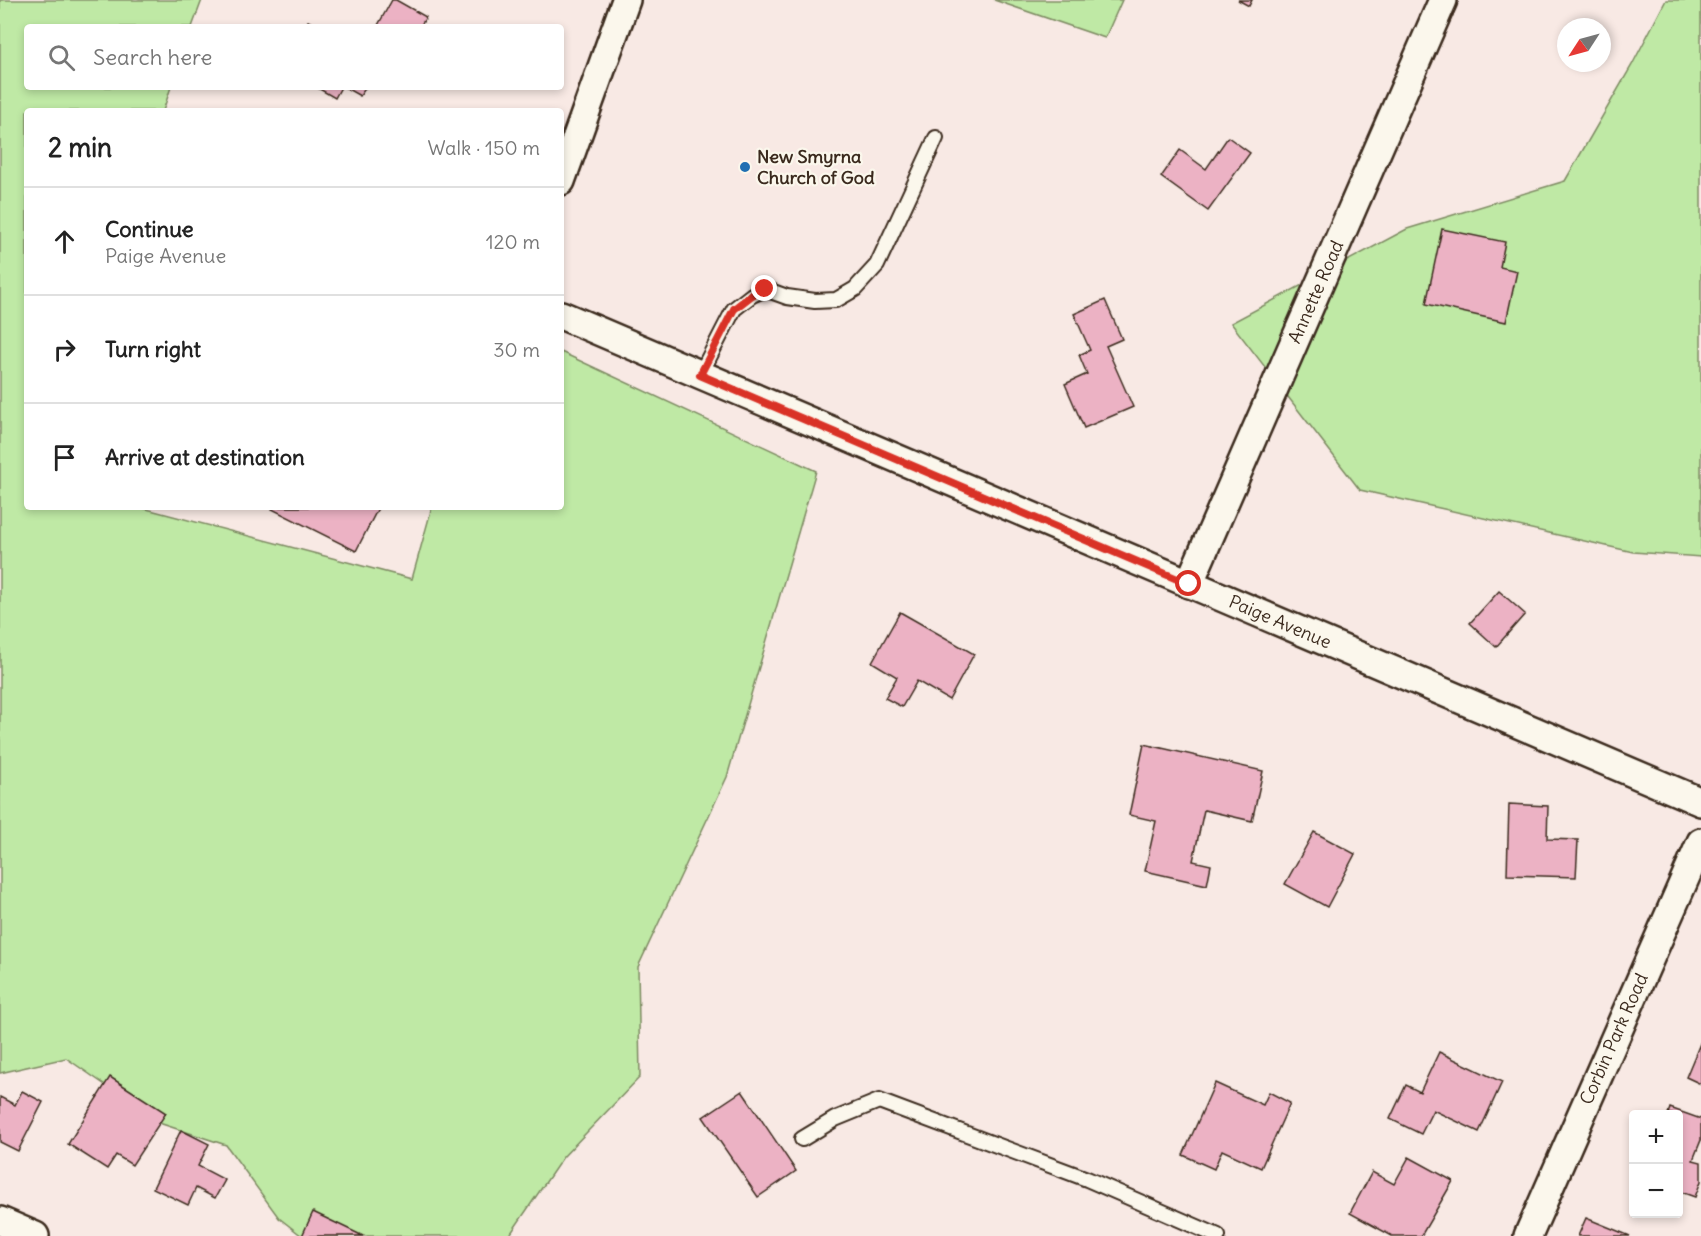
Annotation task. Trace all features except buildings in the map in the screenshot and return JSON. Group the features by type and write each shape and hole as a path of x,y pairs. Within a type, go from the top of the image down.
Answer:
{"street":[{"path":"564,173 626,0"},
{"name":"Annette Road","path":"1189,584 1443,0"},
{"name":"Paige Avenue","path":"564,316 1701,802"},
{"name":"Corbin Park Road","path":"1528,1236 1701,842"},
{"path":"0,1221 35,1236"}],"lane":[{"path":"700,375 734,309 752,295 765,289 787,297 815,301 836,300 855,289 877,265 936,138"},
{"path":"802,1139 835,1119 879,1101 1087,1179 1218,1236"}],"green space":[{"path":"0,0 202,0 193,24 24,24 24,90 170,90 164,108 24,108 24,510 150,510 412,579 431,510 564,510 564,353 816,471 727,777 638,967 640,1077 563,1157 509,1236 302,1236 279,1218 226,1145 162,1124 66,1058 0,1073"},
{"path":"994,0 1122,0 1105,38"},
{"path":"1666,0 1701,0 1701,557 1633,552 1360,490 1231,323 1407,229 1565,181 1632,65"}],"place":[{"name":"New Smyrna Church of God","path":"745,167"}],"route":[{"path":"765,289 752,295 734,309 700,375 1189,584"}]}
